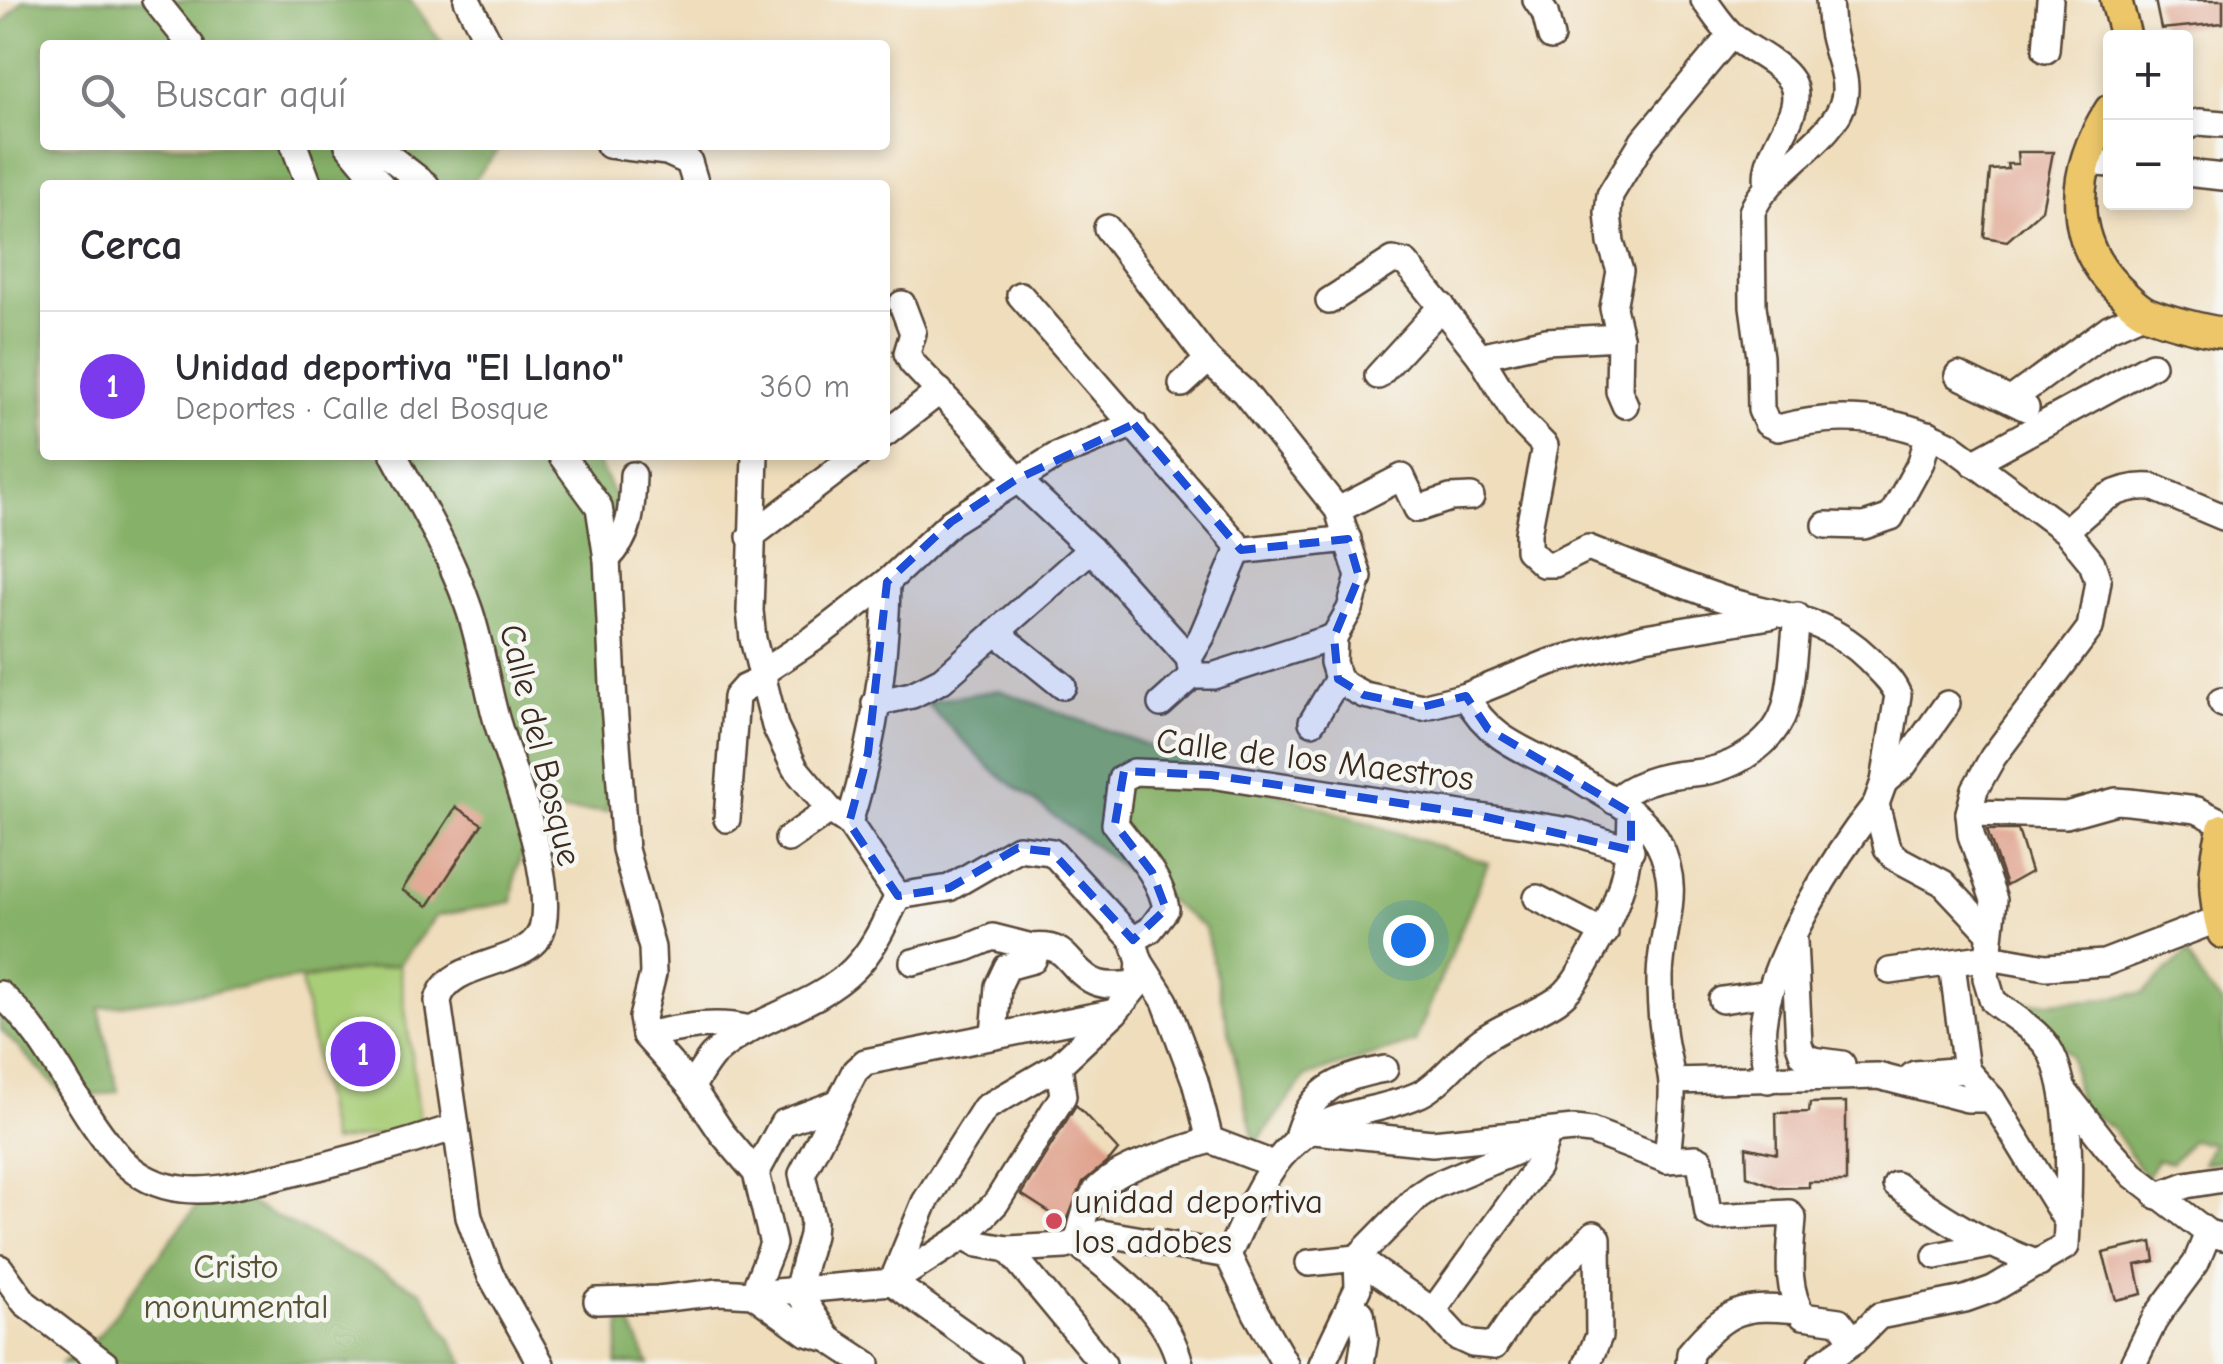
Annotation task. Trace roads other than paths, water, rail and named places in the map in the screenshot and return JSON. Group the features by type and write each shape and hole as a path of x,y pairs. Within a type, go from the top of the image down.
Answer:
{"main road":[{"path":"2118,0 2124,30"},
{"path":"2107,120 2080,211 2105,276 2145,312 2223,333"},
{"path":"2221,926 2213,896 2223,826"}],"street":[{"path":"156,0 187,40"},
{"path":"467,0 487,40"},
{"path":"1536,0 1552,37"},
{"path":"1704,0 1732,35 1780,70 1794,88 1794,109 1765,173 1768,186"},
{"path":"1821,1364 1854,1341 1879,1316 1993,1290 2066,1246 2064,1091 2055,1059 2044,1041 1993,1002 1986,978 1994,900 1971,835 1969,813 1976,788 1993,756 2090,628 2098,581 2092,563 2066,531 1949,444 1929,434 1848,417 1812,418 1778,428 1768,423 1762,410 1751,230 1757,199 1838,115 1844,100 1845,82 1831,28 1829,0"},
{"path":"2046,50 2050,0"},
{"path":"1624,406 1618,374 1620,337 1613,308 1620,272 1611,243 1610,195 1643,141 1732,35"},
{"path":"2193,124 2223,124"},
{"path":"296,150 306,180"},
{"path":"352,150 376,180"},
{"path":"380,150 420,180"},
{"path":"650,150 667,152 688,162 694,180"},
{"path":"2193,174 2223,177"},
{"path":"1107,228 1208,360 1244,392 1338,510 1359,577 1357,590 1334,637 1332,662 1338,679 1364,695 1422,707 1466,696 1550,662 1645,638 1790,615"},
{"path":"1329,301 1393,260 1406,263 1442,306 1480,356 1517,417 1545,446 1528,532 1528,550 1543,564 1556,564 1588,548 1724,599 1830,629 1856,646 1894,686 1898,696 1880,793 1887,848 1896,858 1943,883 1989,945 2046,967 2104,962 2221,926"},
{"path":"1020,295 1238,550 1191,667 1161,704"},
{"path":"902,304 913,333 908,352 912,363 1018,479 1091,550 1191,667 1212,676 1334,637"},
{"path":"1378,376 1442,306"},
{"path":"2011,400 2108,328 2145,312"},
{"path":"1480,356 1546,341 1620,337"},
{"path":"1182,384 1208,360"},
{"path":"1974,463 2152,365"},
{"path":"1958,375 2048,420"},
{"path":"890,430 940,391"},
{"path":"727,820 736,697 744,688 887,582 951,522 1056,456 1134,424"},
{"path":"1826,525 1864,526 1891,517 1920,462 1929,434"},
{"name":"Calle del Bosque","path":"397,460 453,568 469,608 497,723 514,770 542,876 543,927 536,941 452,979 441,988 438,1001 469,1217 481,1251 541,1364"},
{"path":"565,460 599,508 608,559 614,705 626,849 652,948 653,974 642,1018 645,1035 756,1173 773,1244 753,1294"},
{"path":"755,460 750,538 753,638 775,726 794,768 839,816 898,896"},
{"path":"750,538 851,460"},
{"path":"608,559 624,540 633,475"},
{"path":"1338,510 1402,477 1417,509 1450,498 1471,497"},
{"path":"2066,531 2107,494 2152,487 2223,517"},
{"path":"1238,550 1348,539"},
{"path":"875,703 928,689 1091,550"},
{"path":"788,839 839,816 868,753 887,616 887,582"},
{"path":"1228,1255 1273,1164 1303,1136 1350,1112 1418,1096 1480,1041 1559,999 1575,981 1616,909 1631,850 1622,807 1636,785 1678,773 1717,769 1748,755 1783,716 1790,615"},
{"path":"996,632 1063,686"},
{"path":"1312,722 1338,679"},
{"path":"1466,696 1488,729 1645,822 1670,869 1672,885 1660,975 1672,1081 1667,1160"},
{"path":"1768,1080 1763,1026 1769,993 1794,936 1818,888 1880,793 1947,704"},
{"name":"Calle de los Maestros","path":"1137,962 1150,930 1166,909 1152,872 1115,824 1121,779 1134,772 1211,775 1473,814 1570,831 1631,850"},
{"path":"1969,813 2066,815 2116,801 2196,810 2223,826"},
{"path":"898,896 949,888 1018,848 1052,852 1164,1001 1194,1081 1210,1140"},
{"path":"691,1088 712,1056 750,1029 820,996 852,972 872,949 898,896"},
{"path":"1536,898 1604,932"},
{"path":"1794,936 1799,1044 1803,1055 1844,1064 1900,1064 1906,1066 1912,1080"},
{"path":"913,962 993,938 1034,951 1049,945 1060,949 1087,978 1104,985 1137,962"},
{"path":"1890,971 1952,964 1989,945"},
{"path":"994,1036 998,986 1007,967 1033,960 1034,951"},
{"path":"892,1282 925,1202 985,1108 1059,1065 1115,1012 1137,962"},
{"path":"1952,964 1966,1070 1992,1099 2068,1222"},
{"path":"1722,1000 1769,993"},
{"path":"0,994 36,1035 123,1161 150,1182 203,1190 242,1184 364,1157 456,1128"},
{"path":"796,1290 813,1221 802,1174 855,1071 866,1062 1115,1012"},
{"path":"645,1035 726,1023 750,1029"},
{"path":"597,1300 719,1292 753,1294 892,1282 964,1236 996,1202 1063,1096 1059,1065"},
{"path":"1303,1136 1312,1100 1333,1085 1385,1069"},
{"path":"1912,1080 1921,1072 1966,1070"},
{"path":"1672,1081 1878,1076 1912,1080 1967,1099 1992,1099"},
{"path":"2064,1091 2106,1146 2157,1196 2216,1235 2162,1307 2133,1364"},
{"path":"756,1173 783,1122 837,1103"},
{"path":"1303,1136 1432,1144 1591,1131 1667,1160 1700,1160 1708,1214 1713,1217 1790,1213 1790,1281 1799,1310 1803,1316 1840,1321 1854,1341"},
{"path":"1322,1364 1358,1288 1358,1258 1418,1196 1432,1186 1532,1144 1548,1132"},
{"path":"1433,1311 1538,1167 1548,1132"},
{"path":"1077,1242 1086,1208 1096,1191 1122,1172 1210,1140 1273,1164"},
{"path":"2157,1196 2186,1185 2223,1179"},
{"path":"1896,1185 1955,1227 2040,1264"},
{"path":"964,1236 978,1244 1008,1248 1077,1242 1102,1233 1120,1234 1228,1255"},
{"path":"1310,1262 1358,1258 1433,1311 1457,1337 1495,1355 1519,1309 1594,1234 1598,1238 1599,1336 1587,1364"},
{"path":"1077,1242 1160,1317 1177,1348 1180,1364"},
{"path":"1936,1256 1989,1245"},
{"path":"1008,1248 1102,1364"},
{"path":"1228,1255 1285,1364"},
{"path":"0,1268 25,1302 104,1364"},
{"path":"892,1282 1007,1364"},
{"path":"796,1290 829,1339"},
{"path":"753,1294 807,1333 829,1339 867,1364"},
{"path":"1350,1304 1361,1313 1365,1338 1362,1364"},
{"path":"1690,1358 1732,1313 1761,1306 1799,1310"}],"place":[{"name":"Unidad deportiva \"El Llano\"","path":"363,1054"},
{"name":"unidad deportiva los adobes","path":"1054,1221"}],"park label":[{"name":"Cristo monumental","path":"236,1286"}]}
